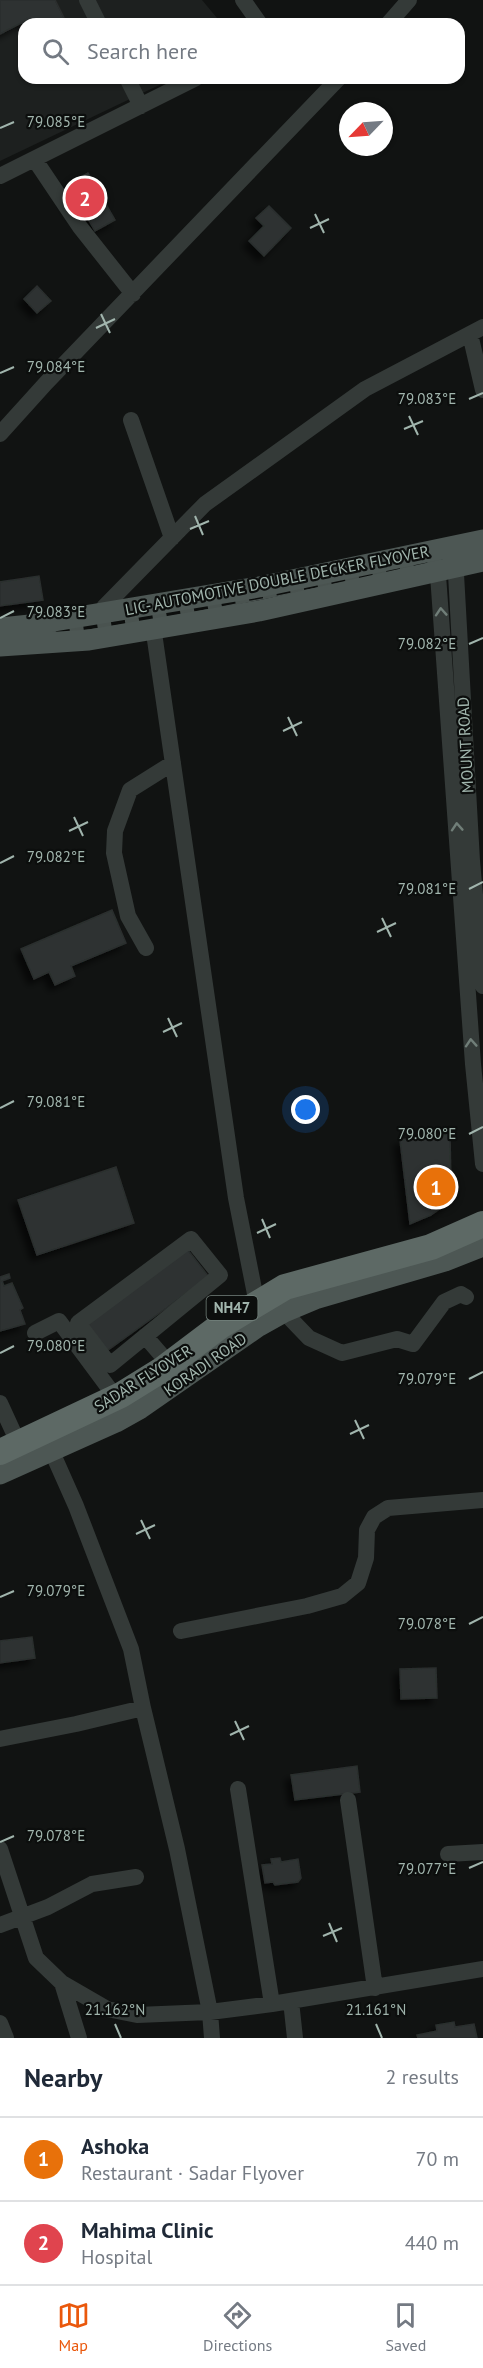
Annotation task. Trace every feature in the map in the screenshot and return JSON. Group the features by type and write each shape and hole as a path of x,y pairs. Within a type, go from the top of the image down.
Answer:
{"highway":[{"name":"SADAR FLYOVER","path":"6,1455 121,1395 164,1369 220,1326 285,1287 430,1247 483,1224"},
{"name":"SADAR FLYOVER","path":"6,1455 84,1424 129,1400 253,1316 292,1295 440,1253 483,1235"}],"main road":[{"path":"0,622 26,620 263,582 483,532"},
{"name":"LIC- AUTOMOTIVE DOUBLE DECKER FLYOVER","path":"0,628 259,587 483,540"},
{"name":"LIC- AUTOMOTIVE DOUBLE DECKER FLYOVER","path":"0,646 88,640 259,611 483,561"},
{"path":"0,654 272,615 483,567"},
{"name":"NH47","path":"6,1455 64,1415 111,1391 164,1358 220,1316 255,1294 310,1270 398,1246 447,1229 483,1213"},
{"name":"KORADI ROAD","path":"6,1455 52,1452 141,1408 259,1326 284,1312 315,1299 445,1261 483,1246"}],"street":[{"path":"87,0 96,18"},
{"path":"243,0 256,18"},
{"path":"393,18 409,0"},
{"path":"130,84 141,106"},
{"path":"0,176 184,84"},
{"path":"0,434 333,84"},
{"path":"35,160 80,227 133,294"},
{"path":"104,608 205,504 365,388 476,331 483,390"},
{"path":"131,420 172,538"},
{"path":"445,542 473,1064 483,1164"},
{"name":"MOUNT ROAD","path":"447,575 477,860 483,986"},
{"path":"154,633 236,1197 255,1294"},
{"path":"146,948 128,916 114,853 115,831 130,790 173,763"},
{"path":"191,1239 220,1275 145,1336 110,1365 78,1323 191,1239"},
{"path":"284,1312 309,1338 342,1353 397,1339 413,1344 444,1302 461,1294 466,1297"},
{"path":"35,1333 59,1321 111,1391"},
{"path":"145,1336 164,1358"},
{"path":"0,1403 6,1455"},
{"path":"52,1452 76,1506 131,1649 177,1849 210,2012 212,2038"},
{"path":"181,1631 306,1606 342,1596 358,1583 366,1558 367,1530 374,1516 388,1508 483,1500"},
{"path":"0,1739 143,1708"},
{"path":"238,1789 272,2004"},
{"path":"348,1800 375,1988"},
{"path":"0,1849 36,1958 62,1983 107,2009 137,2015 210,2012 375,1988 483,1969"},
{"path":"448,1854 483,1852"},
{"path":"0,1925 48,1907 92,1884 136,1877"},
{"path":"62,1983 79,2038"},
{"path":"291,2001 295,2038"},
{"path":"0,2023 6,2038"}],"shaded area":[{"path":"0,0 202,0 217,18 18,18 18,84 161,84 0,161"}],"building":[{"path":"0,0 55,0 64,18 18,18 18,25 0,34"},
{"path":"88,173 115,220 95,231 68,184"},
{"path":"269,206 291,228 264,256 249,241 264,226 256,218"},
{"path":"37,286 51,301 37,313 24,299"},
{"path":"39,576 43,600 0,606 0,582"},
{"path":"112,910 126,943 71,966 75,976 55,985 49,972 34,979 21,949"},
{"path":"450,1134 451,1185 445,1205 431,1215 410,1224 400,1140"},
{"path":"116,1167 134,1223 37,1255 18,1200"},
{"path":"187,1249 209,1277 104,1353 83,1326"},
{"path":"9,1274 10,1278 2,1281 4,1286 12,1283 23,1308 20,1310 25,1324 0,1331 0,1277"},
{"path":"32,1637 35,1658 0,1663 0,1641"},
{"path":"436,1668 437,1698 401,1699 400,1669"},
{"path":"357,1766 360,1792 295,1800 291,1775"},
{"path":"280,1858 281,1862 298,1859 301,1878 298,1882 275,1885 273,1882 265,1883 262,1865 272,1864 271,1859"},
{"path":"454,2022 455,2027 474,2024 477,2038 418,2038 417,2035 437,2031 436,2025"}],"railway":[{"path":"0,637 95,626 190,610 368,575 483,548"}],"place":[{"name":"Mahima Clinic","path":"85,198"},
{"name":"Ashoka","path":"436,1187"}]}
